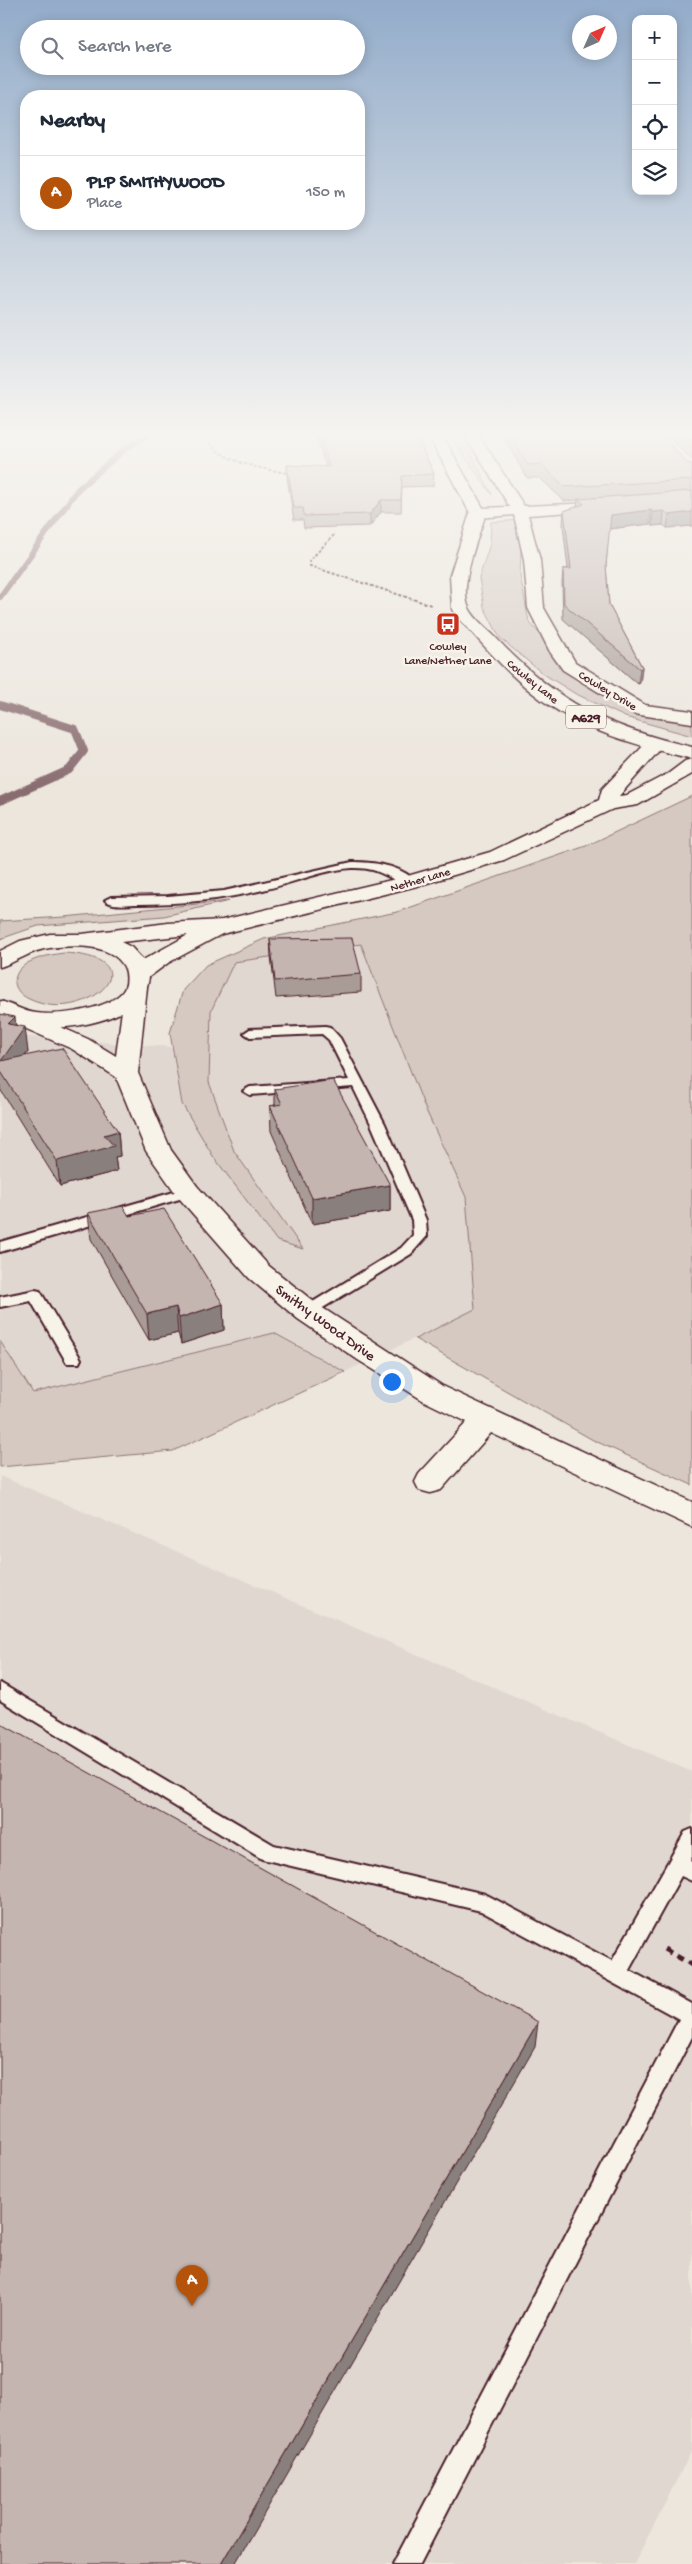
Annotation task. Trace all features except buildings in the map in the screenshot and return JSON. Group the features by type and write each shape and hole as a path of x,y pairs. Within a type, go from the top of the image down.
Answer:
{"main road":[{"path":"460,609 458,575 466,551"},
{"name":"Cowley Drive","path":"530,551 536,608 569,666 640,710 692,716"},
{"name":"Cowley Lane","path":"460,609 506,659 553,700 623,734 655,745 692,753"},
{"path":"609,803 609,793 655,745"},
{"name":"Nether Lane","path":"83,940 168,930 222,927 410,882 497,856 609,803 631,800 676,777 692,765"},
{"name":"Nether Lane","path":"7,1011 36,1020 62,1021 86,1018 108,1010 126,1000 137,981 160,958 222,927"},
{"path":"0,960 16,950 36,943 60,939 83,940 104,944 122,951 134,962 137,981"},
{"name":"Smithy Wood Drive","path":"137,981 126,1073 159,1151 188,1192 259,1272 308,1312 368,1353 434,1394 692,1515"},
{"path":"7,1011 80,1044 126,1073"},
{"path":"430,1482 488,1420"}],"lane":[{"path":"111,900 156,902 200,898 261,888 350,865 384,868 410,882"},
{"path":"250,1034 325,1030 334,1038 378,1124 419,1220 420,1236 406,1251 308,1312"},
{"path":"250,1092 356,1082"},
{"path":"2,1242 188,1192"},
{"path":"0,1302 35,1295 73,1359"},
{"path":"0,1691 269,1853 485,1903 692,2015 406,2564"},
{"path":"616,1974 685,1868 692,1838"}],"path":[{"path":"319,551 309,561 310,566 419,602 460,609"}],"shaded area":[{"path":"488,551 521,551 520,576 529,622 569,666 673,719 692,723 692,736 625,717 574,693 542,673 500,638 484,607 479,578"},
{"path":"692,796 692,1485 593,1440 415,1339 475,1309 466,1197 425,1108 361,944 234,962 211,1011 209,1082 234,1151 303,1249 277,1241 213,1156 182,1104 170,1033 183,990 206,965 264,939 397,912 586,846"},
{"path":"229,901 164,916 38,926 0,939 0,921 64,917"},
{"path":"361,944 425,1108 466,1197 475,1309 345,1372 274,1333 33,1393 0,1341 0,1035 171,1047 182,1104 302,1248 234,1151 209,1082 211,1011 234,962"},
{"path":"64,953 92,958 107,966 110,977 104,988 90,998 72,1004 51,1005 29,999 19,992 15,982 16,975 21,968 42,957"},
{"path":"274,1333 345,1372 173,1451 0,1467 0,1341 33,1393"},
{"path":"0,1476 692,1772 692,2450 634,2564 0,2564"}],"waterway":[{"path":"0,597 33,551"},
{"path":"0,705 75,729 84,751 69,770 0,801"}],"place":[{"name":"Cowley Lane/Nether Lane","path":"448,624"},
{"name":"PLP SMITHYWOOD","path":"192,2306"}]}
